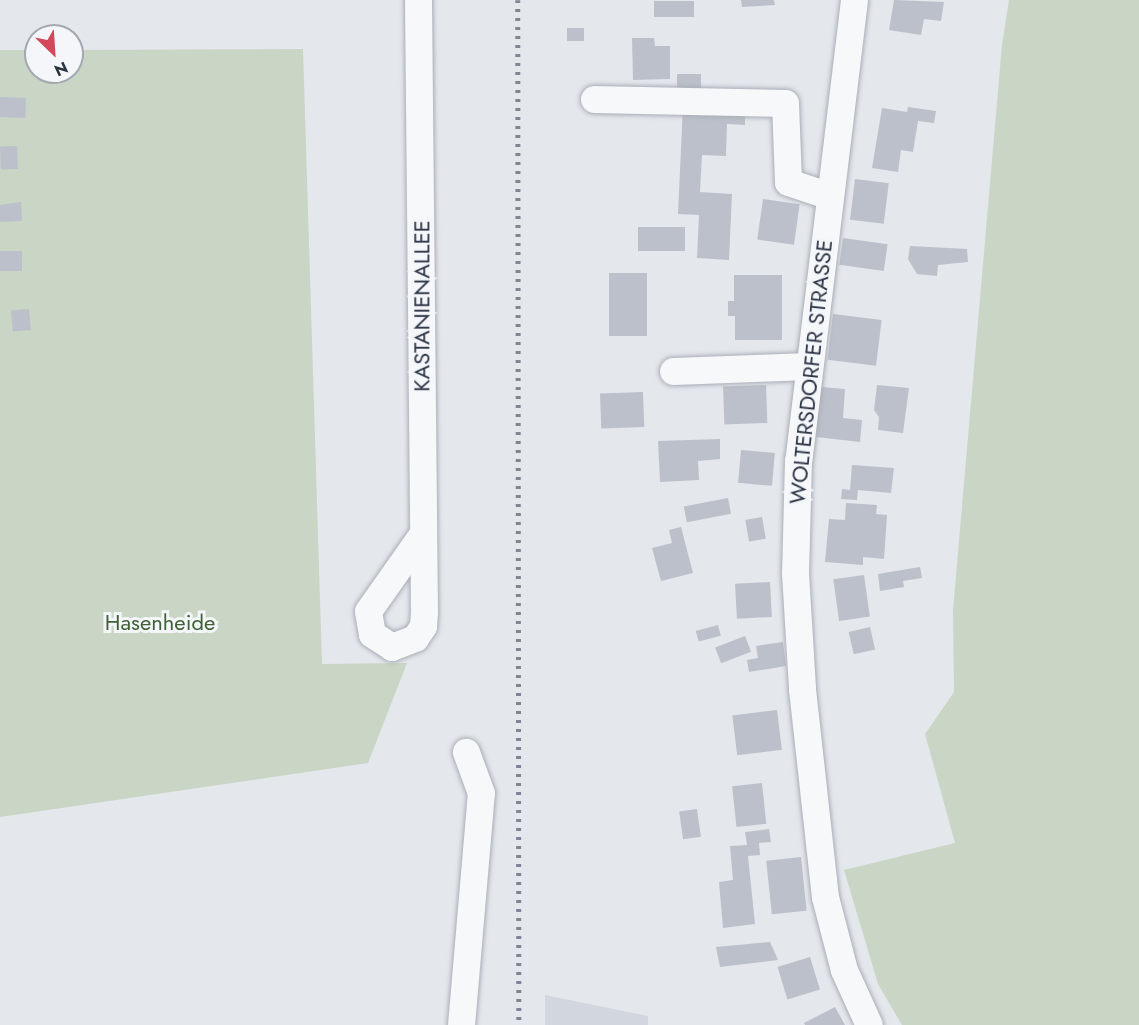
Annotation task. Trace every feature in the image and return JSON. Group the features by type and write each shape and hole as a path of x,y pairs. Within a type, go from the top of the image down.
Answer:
{"street":[{"name":"KASTANIENALLEE","path":"418,0 424,612 423,626 405,645 392,647 381,643 368,622 373,599 423,533"},
{"name":"WOLTERSDORFER STRASSE","path":"854,0 798,460 795,561 802,689 825,897 844,970 870,1025"},
{"path":"594,99 785,103 788,182 830,195"},
{"path":"673,371 809,366"},
{"path":"461,1025 481,793 466,752"}],"shaded area":[{"path":"545,995 648,1016 648,1025 545,1025"}],"green space":[{"path":"1009,0 1139,0 1139,1025 902,1025 878,984 844,870 955,843 925,734 954,692 953,610 1002,45"},
{"name":"Hasenheide","path":"303,49 322,664 407,663 368,763 0,817 0,50 24,50 24,84 84,84 84,50"}],"building":[{"path":"741,0 774,0 775,5 742,7"},
{"path":"894,0 944,2 941,21 924,19 921,35 889,30"},
{"path":"654,1 694,1 694,17 654,17"},
{"path":"567,28 584,28 584,41 567,41"},
{"path":"632,38 654,38 655,46 670,46 670,79 633,80"},
{"path":"677,74 701,74 701,92 677,92"},
{"path":"0,97 26,98 25,118 0,117"},
{"path":"683,105 745,108 745,125 727,124 726,156 702,155 700,192 732,194 729,260 697,258 699,215 678,214"},
{"path":"908,107 936,111 934,123 918,121 913,152 901,150 898,172 872,168 882,108 907,112"},
{"path":"17,146 18,169 1,170 0,147"},
{"path":"855,179 889,183 884,224 850,220"},
{"path":"763,199 800,204 794,245 757,240"},
{"path":"21,202 22,221 0,222 0,205"},
{"path":"638,227 685,227 685,251 638,251"},
{"path":"843,238 888,244 884,271 839,265"},
{"path":"910,246 967,249 968,262 938,265 937,276 917,274 908,259"},
{"path":"0,251 22,251 22,271 0,271"},
{"path":"609,273 647,273 647,336 609,336"},
{"path":"734,275 782,275 782,340 735,340 735,316 728,316 728,301 734,301"},
{"path":"29,309 31,330 13,331 11,311"},
{"path":"833,314 882,320 876,366 827,360"},
{"path":"766,385 767,423 724,424 723,387"},
{"path":"877,385 909,388 903,433 878,430 879,417 874,410"},
{"path":"821,387 845,389 843,418 862,420 860,442 816,437"},
{"path":"643,392 644,427 601,428 600,394"},
{"path":"720,439 720,459 698,461 699,480 660,482 658,441"},
{"path":"741,450 775,453 772,486 738,483"},
{"path":"852,465 894,468 891,493 858,490 857,500 841,499 842,489 850,490"},
{"path":"728,498 731,514 687,522 684,507"},
{"path":"846,503 877,505 876,514 887,515 884,559 863,557 863,565 825,562 829,519 845,520"},
{"path":"762,517 766,539 749,542 745,520"},
{"path":"681,527 693,573 661,581 652,548 672,543 669,530"},
{"path":"920,567 922,578 903,581 904,587 880,591 878,574"},
{"path":"864,575 870,617 839,621 833,579"},
{"path":"770,582 772,617 737,619 735,584"},
{"path":"718,625 721,636 699,642 696,631"},
{"path":"870,627 875,649 854,654 849,632"},
{"path":"745,636 751,652 721,663 715,647"},
{"path":"783,642 786,666 749,672 747,660 758,658 756,646"},
{"path":"777,710 782,750 737,755 732,715"},
{"path":"762,783 766,824 736,827 732,786"},
{"path":"697,809 701,837 683,839 679,812"},
{"path":"769,829 771,842 759,843 760,855 748,856 755,924 723,928 719,882 733,880 730,846 747,845 745,832"},
{"path":"801,857 807,911 772,914 766,861"},
{"path":"770,942 778,960 720,967 716,947"},
{"path":"810,957 820,990 787,999 777,967"},
{"path":"835,1007 845,1025 805,1025 804,1023"}],"railway":[{"path":"518,0 519,1025"}]}
